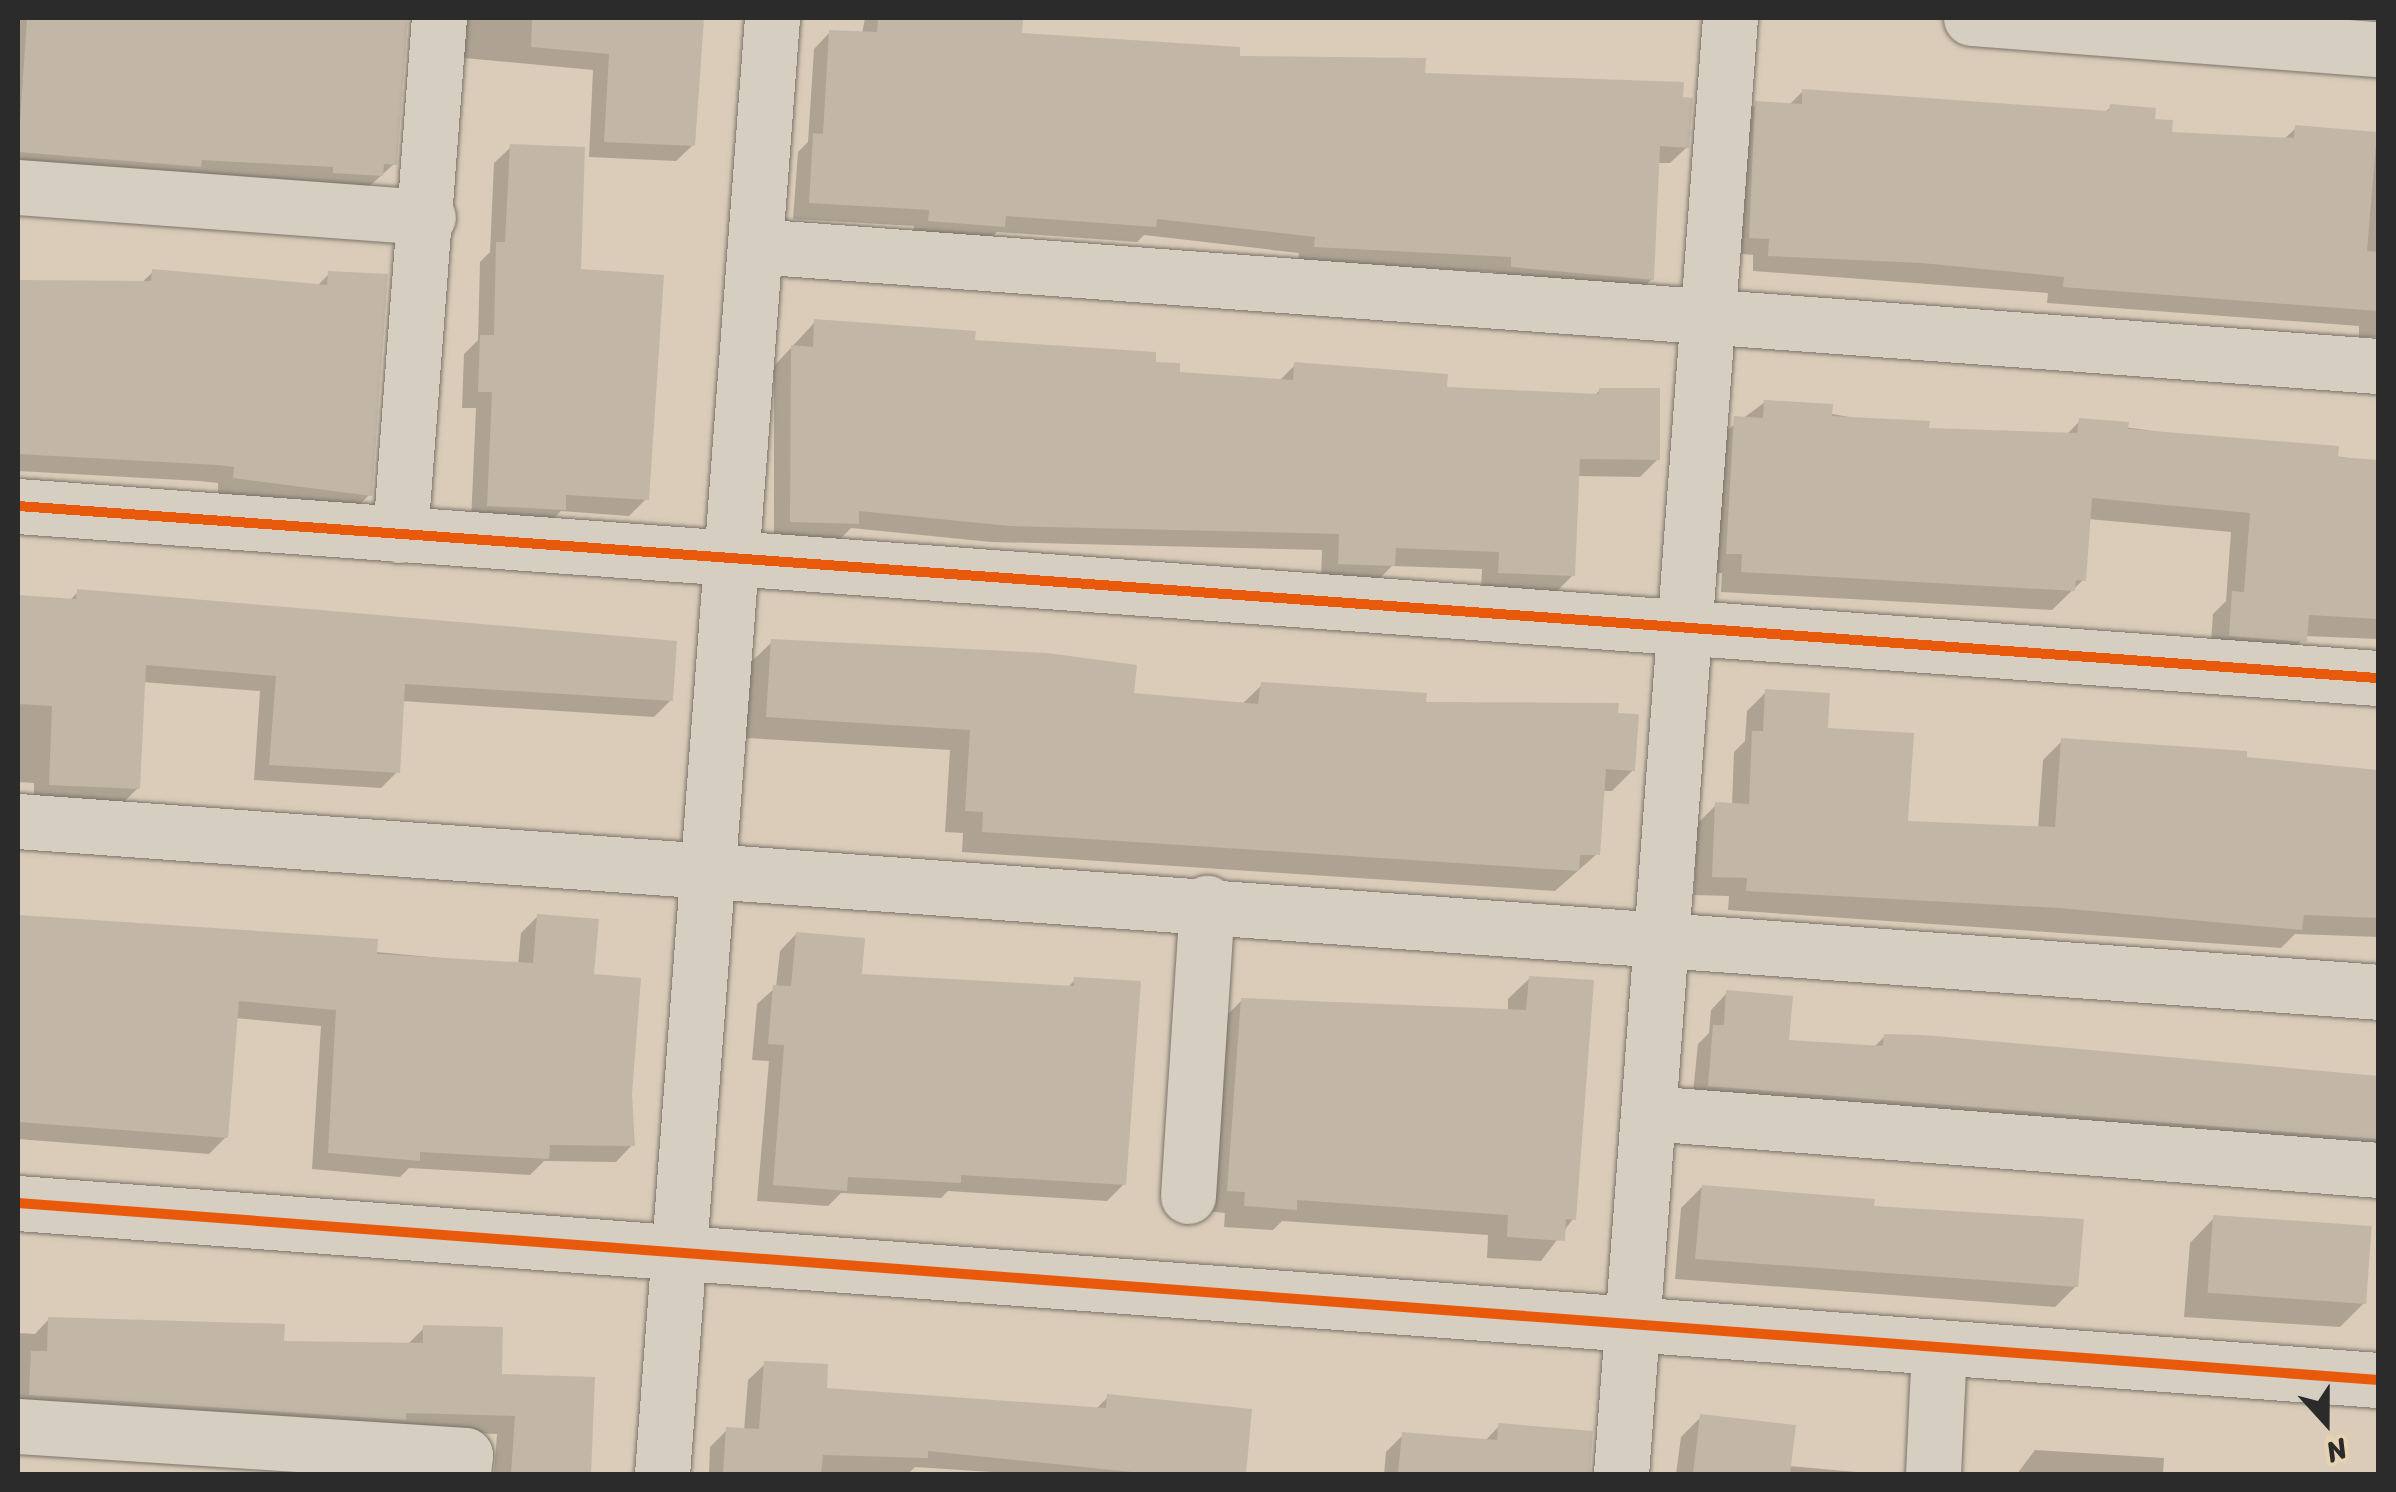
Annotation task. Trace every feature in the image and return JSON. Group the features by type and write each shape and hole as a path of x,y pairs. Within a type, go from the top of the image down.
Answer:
{"street":[{"path":"400,534 428,218 439,18"},
{"path":"662,1474 772,18"},
{"path":"1621,1474 1730,18"},
{"path":"1970,18 2378,49"},
{"path":"18,187 428,218"},
{"path":"755,246 2378,366"},
{"path":"18,506 732,555 2378,678"},
{"path":"18,821 1206,903 2378,992"},
{"path":"1188,1196 1206,903"},
{"path":"1648,1113 2378,1170"},
{"path":"18,1203 2378,1380"},
{"path":"1932,1474 1939,1347"},
{"path":"18,1426 465,1455 464,1474"}],"building":[{"path":"27,18 408,18 397,165 384,164 383,176 333,173 333,167 202,160 201,167 18,152"},
{"path":"532,18 704,18 695,146 604,142 609,54 531,47"},
{"path":"878,18 1023,18 1022,33 1240,47 1240,56 1426,58 1425,73 1684,82 1683,97 1693,98 1689,148 1660,146 1654,280 1511,267 1511,257 1314,247 1315,237 1157,219 1156,227 1006,216 1005,227 928,221 929,210 809,203 813,133 823,134 829,30 877,32"},
{"path":"1802,89 2109,111 2110,104 2156,108 2155,119 2173,120 2172,132 2294,138 2295,125 2377,132 2367,251 2378,252 2378,311 2063,287 2064,277 1922,263 1768,256 1769,239 1749,238 1755,101 1802,104"},
{"path":"510,144 585,147 581,269 664,275 649,500 566,495 566,510 487,506 492,392 478,392 480,335 494,335 496,242 505,242"},
{"path":"152,269 327,285 328,271 388,274 372,496 233,478 234,467 18,454 18,280 151,281"},
{"path":"814,319 976,331 975,340 1156,352 1156,362 1180,363 1180,372 1293,380 1294,362 1448,374 1447,387 1599,394 1599,388 1660,388 1660,460 1580,459 1575,576 1498,573 1499,552 1396,548 1395,566 1338,564 1339,534 1010,526 859,511 859,524 790,522 791,345 813,347"},
{"path":"1764,400 1833,404 1832,416 1930,421 1929,428 2077,433 2079,418 2129,422 2128,429 2339,446 2338,457 2378,460 2378,619 2309,615 2307,642 2229,636 2232,591 2244,592 2250,513 2092,498 2086,581 2076,580 2075,591 1741,572 1742,554 1726,554 1734,416 1763,418"},
{"path":"77,589 677,641 673,701 405,684 400,773 269,765 276,676 146,665 140,789 49,785 52,706 18,704 18,595 76,599"},
{"path":"771,639 1047,653 1137,665 1134,693 1258,704 1261,682 1427,693 1426,702 1619,703 1618,713 1639,714 1635,771 1606,769 1600,855 1580,855 1579,871 982,832 983,812 965,811 970,730 766,717"},
{"path":"1765,689 1830,693 1828,728 1914,733 1908,821 2055,827 2061,738 2247,751 2247,757 2378,770 2378,918 2304,915 2302,930 2059,908 1746,891 1747,878 1712,877 1715,802 1749,804 1752,731 1763,731"},
{"path":"537,914 599,919 594,974 641,978 632,1094 635,1146 550,1145 549,1159 420,1152 420,1161 328,1153 336,1010 239,1001 228,1138 18,1122 18,915 378,939 377,954 533,963"},
{"path":"796,932 865,938 862,974 1074,986 1074,977 1141,981 1126,1185 961,1175 961,1183 848,1177 847,1191 773,1185 784,1045 768,1044 773,985 791,986"},
{"path":"1529,976 1594,980 1576,1220 1566,1219 1565,1241 1507,1237 1508,1215 1297,1200 1297,1210 1244,1206 1245,1192 1227,1191 1241,998 1526,1010"},
{"path":"1726,990 1793,996 1789,1040 1883,1046 1884,1034 1924,1035 2378,1076 2378,1139 1708,1086 1713,1025 1724,1025"},
{"path":"1702,1185 1875,1199 1874,1206 2084,1219 2078,1287 1695,1259"},
{"path":"2213,1215 2372,1226 2366,1304 2208,1293"},
{"path":"48,1317 285,1324 284,1341 423,1343 423,1325 503,1327 502,1374 595,1377 591,1474 511,1474 515,1416 406,1413 406,1420 29,1395 31,1351 47,1351"},
{"path":"764,1361 828,1364 827,1388 1106,1408 1107,1394 1252,1409 1246,1474 1151,1474 928,1451 928,1458 823,1455 821,1474 723,1474 726,1427 759,1429"},
{"path":"1700,1414 1796,1425 1790,1474 1693,1474"},
{"path":"1498,1423 1593,1431 1590,1474 1398,1474 1402,1432 1497,1440"}],"cycle path":[{"path":"18,506 2378,678"},
{"path":"18,1203 2378,1380"}]}
